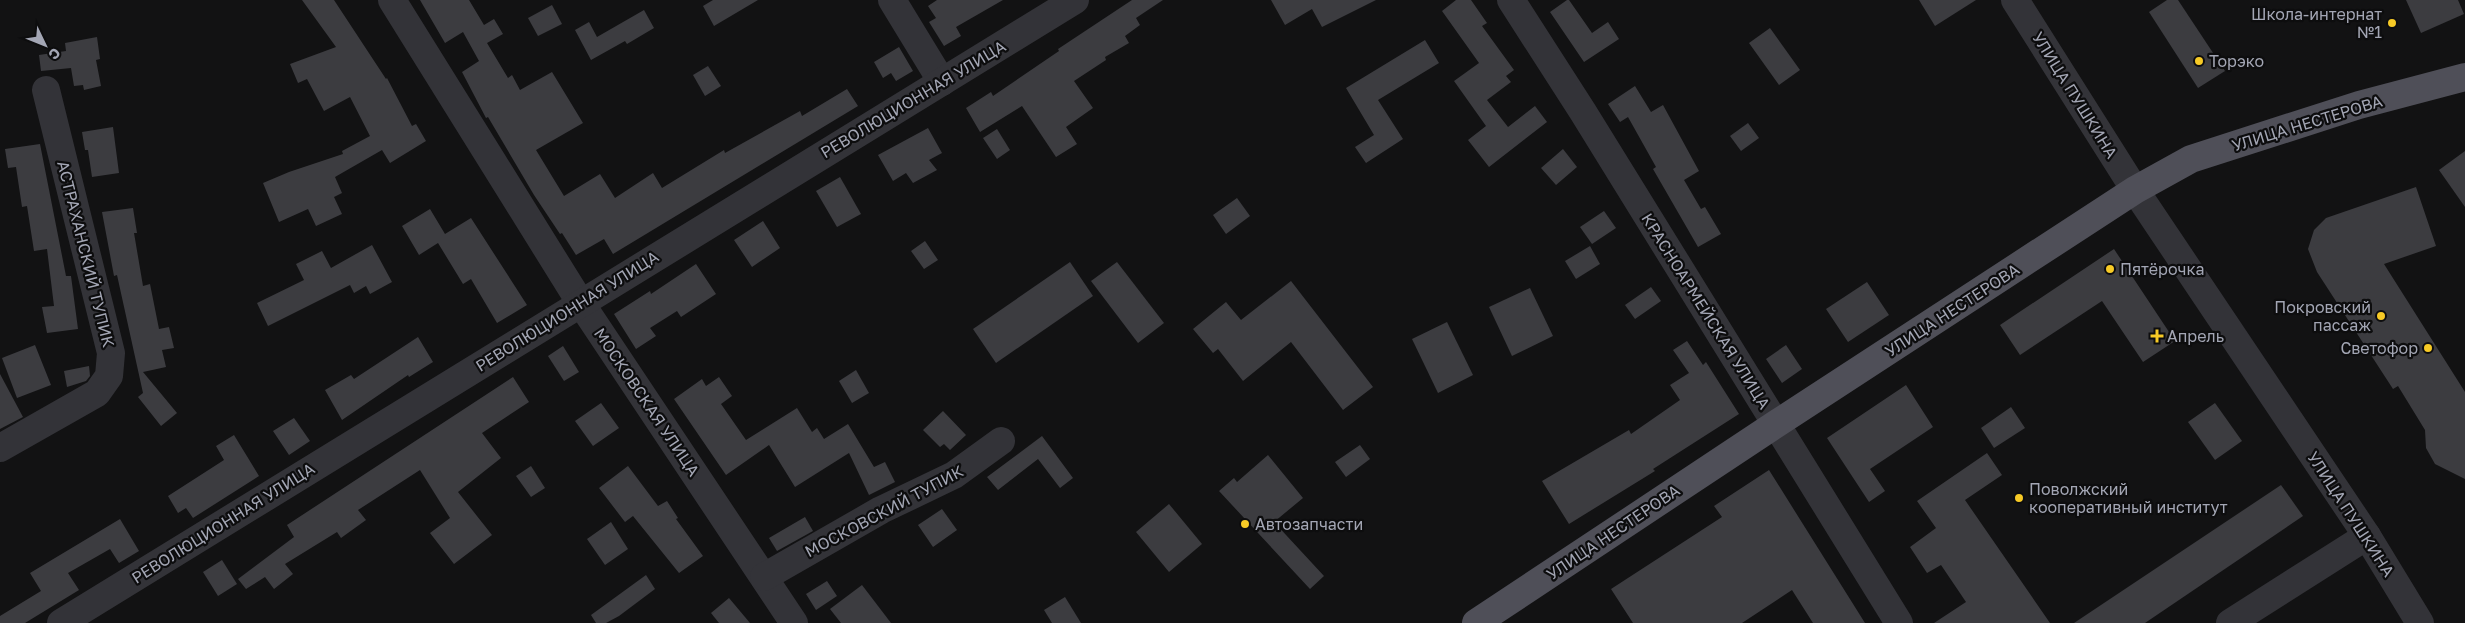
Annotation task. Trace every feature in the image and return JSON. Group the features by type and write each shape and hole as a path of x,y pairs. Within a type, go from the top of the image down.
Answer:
{"main road":[{"name":"УЛИЦА НЕСТЕРОВА","path":"1476,623 1776,424 2135,190 2191,158 2359,105 2465,77"}],"street":[{"name":"МОСКОВСКАЯ УЛИЦА","path":"392,0 580,302 794,623"},
{"path":"892,0 942,82"},
{"name":"РЕВОЛЮЦИОННАЯ УЛИЦА","path":"61,623 580,302 1075,0"},
{"name":"КРАСНОАРМЕЙСКАЯ УЛИЦА","path":"1510,0 1583,112 1899,623"},
{"name":"УЛИЦА ПУШКИНА","path":"2015,0 2135,190 2367,536 2420,623"},
{"name":"АСТРАХАНСКИЙ ТУПИК","path":"0,448 97,393 109,376 111,353 46,90"},
{"name":"МОСКОВСКИЙ ТУПИК","path":"764,577 881,510 954,475 1001,441"},
{"path":"2230,623 2367,536"}],"building":[{"path":"302,0 334,0 387,78 412,126 416,124 426,141 390,163 382,150 335,177 342,193 334,197 342,214 316,226 308,209 279,222 263,183 343,154 342,151 370,136 350,97 324,111 307,79 298,83 290,64 336,47"},
{"path":"420,0 469,0 484,25 494,19 503,34 487,43 508,78 512,75 520,90 552,72 583,123 536,150 564,196 600,174 615,198 653,173 662,188 724,150 725,153 800,111 802,116 847,89 858,106 613,254 604,239 576,255 534,195 488,117 486,118 462,72 479,61 463,32 445,43"},
{"path":"713,0 758,0 714,26 703,6"},
{"path":"937,0 1003,0 956,27 961,36 944,46 929,22 936,18 928,6"},
{"path":"1132,0 1163,0 1136,18 1140,25 1125,36 1129,43 1105,57 1106,60 1074,81 1093,108 1066,127 1077,144 1056,157 1022,106 980,132 966,108 991,92 993,96 1059,51 1058,49"},
{"path":"1271,0 1376,0 1322,27 1312,9 1285,25"},
{"path":"1456,0 1471,0 1487,23 1482,26 1514,70 1506,76 1511,82 1487,100 1508,127 1535,106 1547,122 1489,167 1468,140 1486,126 1454,81 1479,63 1442,11"},
{"path":"1569,0 1592,33 1608,22 1619,39 1584,62 1550,12"},
{"path":"1919,0 1976,0 1935,26"},
{"path":"2167,0 2178,0 2225,71 2198,88 2149,12"},
{"path":"2406,0 2458,0 2464,14 2421,33"},
{"path":"552,5 562,24 538,36 528,18"},
{"path":"644,10 654,28 627,44 625,41 591,60 575,30 589,22 597,37"},
{"path":"1770,28 1800,70 1779,85 1749,43"},
{"path":"97,37 100,59 96,60 101,86 84,90 83,85 74,86 71,68 41,71 39,55 66,51 65,43"},
{"path":"1425,40 1439,63 1378,100 1403,139 1366,163 1355,147 1374,135 1346,88"},
{"path":"899,47 913,71 896,81 891,73 883,78 874,62"},
{"path":"708,66 721,86 705,96 693,75"},
{"path":"1635,86 1651,112 1663,105 1699,171 1684,180 1701,209 1705,207 1721,234 1698,247 1653,169 1656,167 1628,117 1620,122 1608,104"},
{"path":"1748,123 1759,138 1741,151 1730,136"},
{"path":"113,127 119,173 92,177 88,150 85,150 82,132"},
{"path":"928,128 942,153 929,160 937,170 913,183 906,173 893,181 878,155"},
{"path":"997,129 1010,150 997,159 983,138"},
{"path":"40,144 66,276 71,276 78,329 47,333 42,307 54,306 47,249 34,251 27,206 22,207 16,167 8,168 5,149"},
{"path":"1563,149 1577,167 1556,185 1541,168"},
{"path":"2465,151 2465,207 2439,170"},
{"path":"840,177 861,214 837,227 816,191"},
{"name":"Покровский пассаж","path":"2416,187 2436,246 2384,264 2465,392 2465,479 2435,464 2426,448 2425,430 2398,386 2393,389 2317,272 2308,249 2314,230 2326,218"},
{"path":"1237,198 1250,216 1226,234 1213,215"},
{"path":"133,208 137,233 134,233 143,286 150,284 159,329 169,327 174,348 162,350 166,367 143,372 177,413 161,426 138,397 143,393 117,275 114,276 102,212"},
{"path":"430,209 445,234 471,218 527,305 497,323 471,279 463,284 438,243 419,255 402,226"},
{"path":"1604,211 1616,228 1592,244 1580,227"},
{"path":"763,221 780,248 752,267 734,240"},
{"path":"925,241 938,260 924,269 911,251"},
{"path":"372,245 392,282 370,294 366,286 354,293 350,285 268,326 257,303 304,280 296,264 322,251 331,268"},
{"path":"1590,246 1600,264 1576,279 1565,261"},
{"path":"2114,249 2175,341 2143,362 2102,301 2020,355 2000,325"},
{"path":"1070,262 1093,296 996,363 973,329"},
{"path":"1117,262 1164,323 1138,343 1091,281"},
{"path":"696,264 716,294 681,317 677,311 650,328 656,336 636,349 614,314 650,291 651,294"},
{"path":"1291,281 1373,387 1343,410 1291,342 1243,381 1218,349 1213,353 1193,329 1226,302 1241,320"},
{"path":"1867,282 1889,315 1848,342 1826,309"},
{"path":"1651,287 1661,301 1635,319 1625,305"},
{"path":"1530,288 1553,336 1512,356 1489,307"},
{"path":"1447,322 1473,375 1438,393 1412,339"},
{"path":"418,337 433,362 409,377 408,375 342,420 325,390 351,375 354,379"},
{"path":"1687,341 1703,365 1706,362 1739,414 1653,469 1655,471 1569,524 1542,481 1629,430 1631,434 1680,400 1670,385 1689,373 1673,350"},
{"path":"35,345 51,385 17,398 2,358"},
{"path":"1786,345 1802,369 1782,383 1766,359"},
{"path":"563,346 579,372 564,381 548,356"},
{"path":"89,366 90,376 86,381 67,387 64,371"},
{"path":"856,370 869,393 852,403 839,381"},
{"path":"0,374 23,417 0,429"},
{"path":"513,377 529,402 482,433 501,458 458,492 492,535 454,564 430,533 450,518 420,470 358,510 366,520 341,538 337,532 285,564 293,574 274,589 265,577 246,589 238,579 294,537 287,525"},
{"path":"719,377 732,396 721,404 746,440 797,408 812,432 817,428 824,439 848,424 874,467 885,462 895,482 869,495 849,453 795,487 769,445 726,475 674,399 702,379 706,386"},
{"path":"1906,385 1933,427 1870,469 1885,491 1869,502 1827,438"},
{"path":"601,403 619,428 593,446 575,421"},
{"path":"2215,403 2242,441 2215,460 2188,422"},
{"path":"2011,407 2025,428 1994,448 1981,428"},
{"path":"943,411 966,435 950,450 944,444 940,447 923,430"},
{"path":"294,418 310,441 289,455 273,431"},
{"path":"234,435 259,476 193,518 186,508 178,513 168,496 224,460 216,446"},
{"path":"1042,436 1073,478 1060,488 1038,459 998,490 987,477"},
{"path":"1360,445 1370,459 1346,477 1335,462"},
{"path":"1987,453 2002,475 1965,500 2050,623 1934,623 1966,602 1941,565 1927,573 1910,547 1936,528 1917,501"},
{"path":"1268,455 1303,498 1274,522 1324,576 1310,589 1219,491 1234,478 1237,482"},
{"path":"531,466 545,488 531,497 516,476"},
{"path":"628,466 658,506 667,501 678,518 676,519 703,556 679,573 633,516 625,522 599,488"},
{"path":"1769,470 1865,623 1813,623 1792,590 1742,623 1633,623 1611,589 1722,517 1714,506"},
{"path":"2281,485 2303,516 2145,623 2074,623"},
{"path":"1169,504 1202,544 1169,572 1136,532"},
{"path":"942,509 957,530 933,547 918,525"},
{"path":"805,517 813,531 777,551 769,538"},
{"path":"120,519 139,551 119,563 110,549 68,573 79,590 25,623 0,623 0,616 41,591 30,573"},
{"path":"611,522 628,549 605,565 587,539"},
{"path":"222,560 237,584 218,596 203,572"},
{"path":"646,575 655,589 619,616 606,623 596,623 591,615"},
{"path":"827,581 837,596 816,610 806,594"},
{"path":"862,585 891,623 841,623 830,609"},
{"path":"1065,597 1081,623 1052,623 1044,610"},
{"path":"729,598 750,623 719,623 711,613"}],"place":[{"name":"Школа-интернат №1","path":"2392,23"},
{"name":"Торэко","path":"2199,61"},
{"name":"Пятёрочка","path":"2110,269"},
{"name":"Покровский пассаж","path":"2381,316"},
{"name":"Апрель","path":"2157,336"},
{"name":"Светофор","path":"2428,348"},
{"name":"Поволжский кооперативный институт","path":"2019,498"},
{"name":"Автозапчасти","path":"1245,524"}]}
